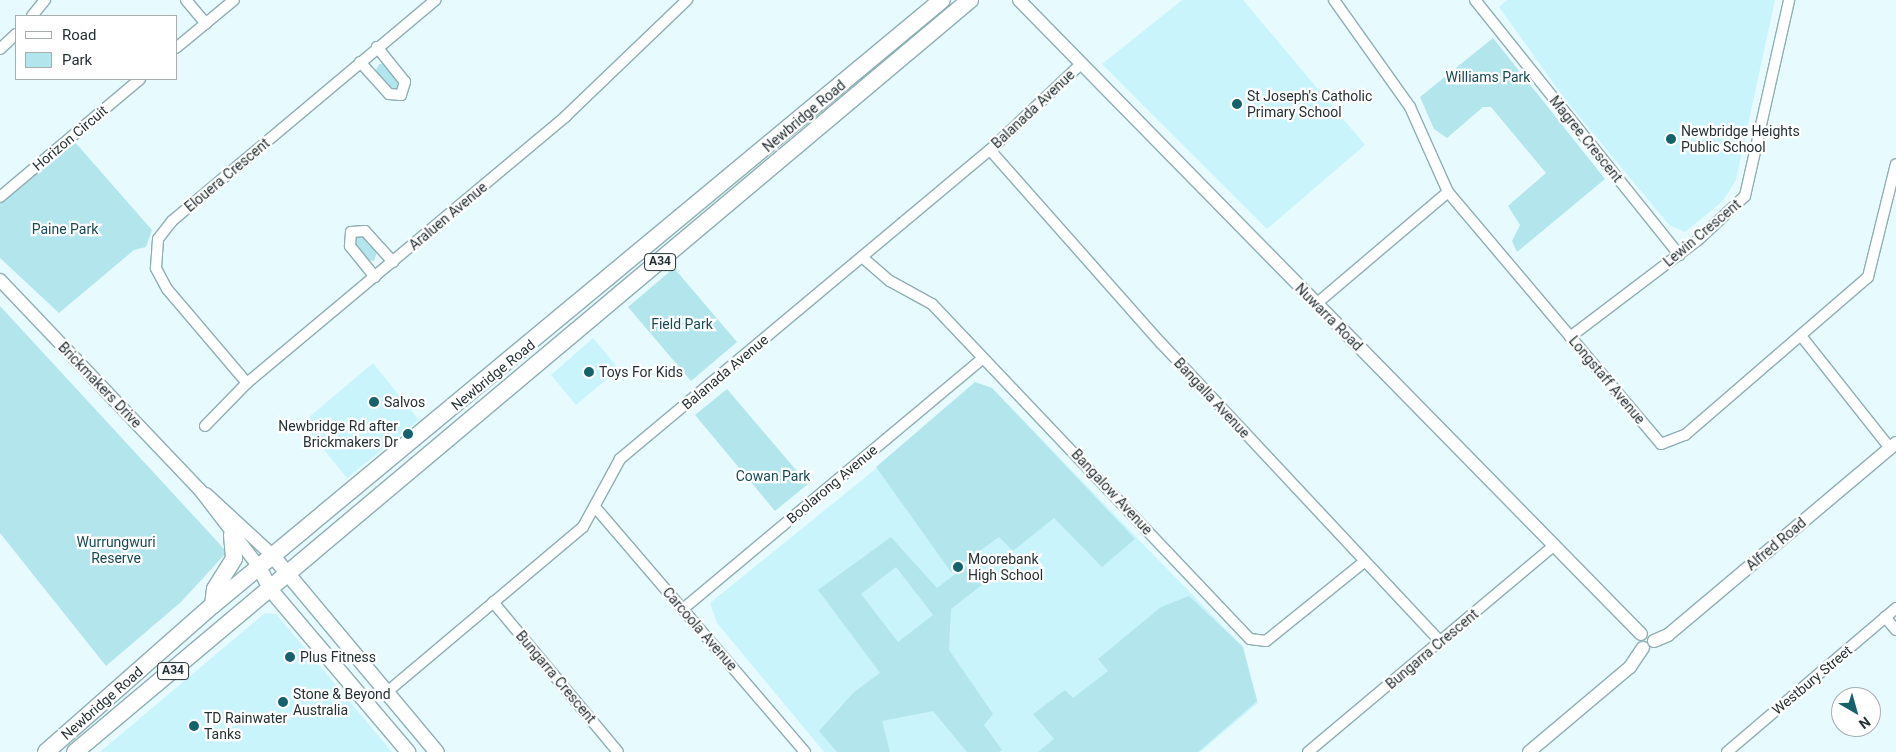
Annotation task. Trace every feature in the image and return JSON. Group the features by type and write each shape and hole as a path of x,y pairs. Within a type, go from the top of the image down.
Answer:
{"highway":[{"name":"Newbridge Road","path":"46,752 213,605 942,0"},
{"name":"Newbridge Road","path":"75,752 970,0"},
{"path":"213,605 215,589 234,558 232,535"}],"main road":[{"name":"Brickmakers Drive","path":"272,556 437,752"},
{"path":"259,567 270,589 408,752"}],"street":[{"path":"33,15 45,0"},
{"path":"186,0 206,24"},
{"path":"178,46 234,0"},
{"name":"Elouera Crescent","path":"247,383 166,289 156,268 158,239 172,221 435,0"},
{"name":"Araluen Avenue","path":"205,426 247,383 566,116 687,0"},
{"name":"Nuwarra Road","path":"1019,0 1641,634 1648,633 1654,641"},
{"name":"Longstaff Avenue","path":"1334,0 1410,108 1448,192 1661,444 1670,444 1802,337 1868,277 1896,164"},
{"name":"Magree Crescent","path":"1475,0 1679,254"},
{"name":"Lewin Crescent","path":"1570,337 1679,254 1745,196 1789,0"},
{"path":"0,49 15,35"},
{"path":"360,62 389,94 403,94 405,82 377,47"},
{"name":"Balanada Avenue","path":"386,692 582,527 595,507 607,476 620,459 990,150 1081,64"},
{"name":"Horizon Circuit","path":"0,197 139,80"},
{"name":"Bangalla Avenue","path":"990,150 1161,343 1440,641"},
{"path":"1316,304 1448,192"},
{"path":"375,277 350,246 352,232 365,232 393,262"},
{"name":"Bangalow Avenue","path":"862,257 890,281 932,304 982,359 1250,639 1266,640 1365,561"},
{"name":"Brickmakers Drive","path":"0,280 200,490 232,535 259,567"},
{"path":"1802,337 1893,446"},
{"name":"Boolarong Avenue","path":"683,609 982,359"},
{"name":"Alfred Road","path":"1643,648 1668,635 1893,446"},
{"name":"Brickmakers Drive","path":"200,490 228,510 272,556"},
{"name":"Carcoola Avenue","path":"595,507 804,752"},
{"name":"Bungarra Crescent","path":"1308,752 1555,545"},
{"name":"Bungarra Crescent","path":"493,602 618,752"},
{"name":"Westbury Street","path":"1727,752 1896,608"},
{"path":"1885,618 1896,630"},
{"path":"1529,752 1630,667 1643,648 1637,640 1641,634"}],"shaded area":[{"name":"St Joseph's Catholic Primary School","path":"1182,0 1243,0 1365,145 1267,229 1102,64"},
{"name":"Newbridge Heights Public School","path":"1507,0 1775,0 1736,180 1723,201 1685,232 1669,225 1564,98 1499,7"},
{"path":"593,338 619,369 576,405 551,375"},
{"path":"373,363 419,420 347,478 302,423"},
{"name":"Moorebank High School","path":"975,382 992,388 1243,647 1258,703 1200,752 824,752 717,623 710,603 910,441"},
{"path":"265,613 276,614 392,752 100,752"}],"green space":[{"name":"Williams Park","path":"1493,38 1605,179 1517,252 1512,241 1520,225 1508,206 1546,173 1491,107 1483,107 1447,138 1434,129 1420,97"},
{"path":"379,64 385,64 400,82 399,90 392,92 375,72"},
{"name":"Paine Park","path":"74,141 152,230 146,247 134,250 59,313 0,258 0,203"},
{"path":"363,235 377,252 374,261 367,260 352,243 352,237"},
{"name":"Field Park","path":"674,268 737,342 691,381 628,307"},
{"name":"Wurrungwuri Reserve","path":"0,306 227,552 181,602 106,666 0,533"},
{"path":"975,382 992,388 1135,539 1102,567 1054,518 1013,551 999,537 951,572 876,467"},
{"name":"Cowan Park","path":"727,389 808,484 775,511 695,415"},
{"path":"891,537 937,588 966,566 982,585 951,609 949,650 993,714 984,725 1002,750 999,752 967,752 933,711 882,721 890,752 837,752 819,731 854,692 880,673 818,590","holes":["896,567 933,615 898,642 861,594"]},
{"path":"1189,596 1243,647 1257,701 1198,752 1038,752 1054,739 1033,714 1065,690 1073,698 1108,671 1098,659 1161,607"}],"place":[{"name":"St Joseph's Catholic Primary School","path":"1237,104"},
{"name":"Newbridge Heights Public School","path":"1671,139"},
{"name":"Toys For Kids","path":"589,372"},
{"name":"Salvos","path":"374,402"},
{"name":"Newbridge Rd after Brickmakers Dr","path":"408,434"},
{"name":"Moorebank High School","path":"958,567"},
{"name":"Plus Fitness","path":"290,657"},
{"name":"Stone & Beyond Australia","path":"283,702"},
{"name":"TD Rainwater Tanks","path":"194,726"}]}
